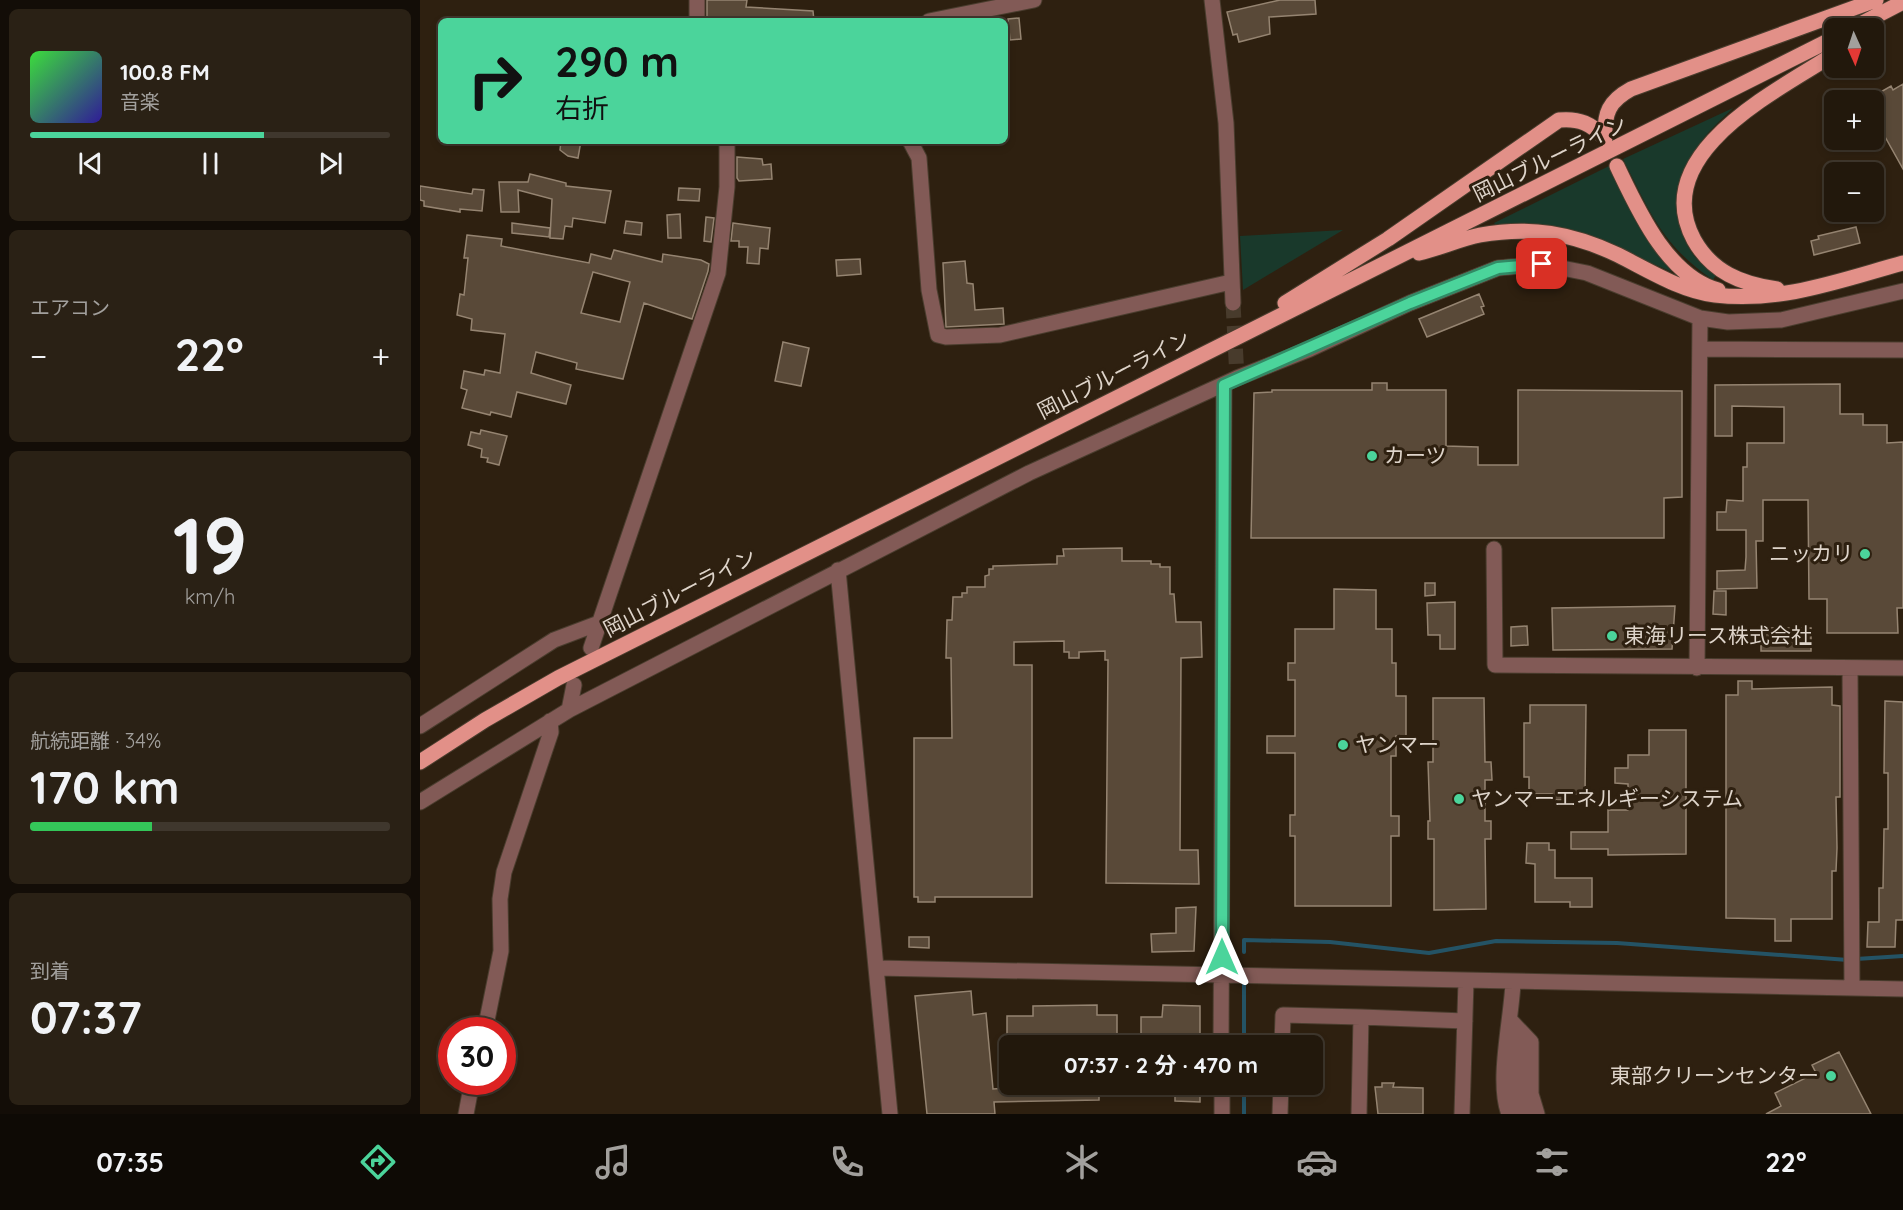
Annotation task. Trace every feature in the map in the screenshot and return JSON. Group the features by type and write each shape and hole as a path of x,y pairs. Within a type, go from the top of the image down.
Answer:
{"main road":[{"path":"1209,351 1388,239 1559,120 1572,119 1590,124 1605,138 1604,121 1608,107 1617,97 1632,88 1876,0"},
{"path":"1872,18 1903,2"},
{"path":"1884,21 1903,9"},
{"name":"岡山ブルーライン","path":"420,762 485,720 558,678 1824,43"},
{"path":"1801,292 1752,285 1720,271 1701,253 1689,231 1684,206 1688,181 1703,152 1736,116 1824,60"},
{"path":"1617,166 1651,229 1679,265 1714,289 1748,296"},
{"path":"1397,258 1446,247 1479,235 1535,230 1557,233 1609,251 1688,289 1714,295 1748,296 1801,292 1903,263"}],"street":[{"path":"697,0 697,18"},
{"path":"944,18 1034,0"},
{"path":"1212,0 1227,123 1233,303"},
{"path":"591,648 718,273 727,187 727,144"},
{"path":"912,144 919,158 929,290 938,334 946,337 1000,335 1231,282"},
{"path":"420,802 568,710 1029,473 1410,303 1498,268 1542,264 1587,273 1700,318 1751,323 1781,320 1903,291"},
{"path":"1697,668 1700,318"},
{"path":"1700,350 1903,350"},
{"path":"1221,1035 1224,385"},
{"path":"1494,549 1495,665 1903,668"},
{"path":"838,570 890,1114"},
{"path":"420,726 554,640 599,623"},
{"path":"1850,668 1852,988"},
{"path":"568,710 574,685"},
{"path":"488,1017 501,951 500,899 504,872 551,732 550,721"},
{"path":"877,968 1903,989"},
{"path":"1462,1114 1466,981"},
{"path":"1509,1114 1505,1097 1506,1040 1511,1021 1513,981"},
{"path":"1282,1035 1282,1015 1465,1021"},
{"path":"1359,1114 1361,1017"},
{"path":"1511,1021 1519,1042 1518,1096 1523,1114"},
{"path":"1511,1021 1532,1042 1531,1094 1537,1114"},
{"path":"466,1114 470,1095"},
{"path":"1222,1095 1222,1114"},
{"path":"1280,1114 1281,1095"}],"green space":[{"path":"1733,108 1708,133 1696,149 1680,190 1679,218 1682,232 1697,260 1716,275 1713,280 1681,254 1669,240 1650,211 1623,159"},
{"path":"1609,166 1631,211 1672,272 1612,246 1497,227 1494,223"},
{"path":"1343,230 1243,290 1240,236"}],"building":[{"path":"707,0 747,0 746,7 813,11 814,18 707,18"},
{"path":"1280,0 1315,0 1316,14 1269,17 1270,34 1239,42 1237,34 1233,35 1227,12"},
{"path":"1019,18 1021,39 1010,40 1008,19"},
{"path":"1903,84 1903,169 1884,135 1884,90 1891,86 1893,90"},
{"path":"561,144 580,144 578,158 568,156 560,150"},
{"path":"737,157 762,159 763,165 771,164 772,179 739,181"},
{"path":"530,174 566,183 566,186 611,191 605,223 573,218 572,227 565,226 563,239 550,238 552,199 518,190 519,212 501,212 499,182 528,182"},
{"path":"420,186 472,194 473,189 484,190 482,211 460,209 460,212 424,206 424,201 420,200"},
{"path":"679,188 700,189 699,201 678,200"},
{"path":"680,214 681,238 668,238 667,215"},
{"path":"706,217 714,218 711,242 704,241"},
{"path":"626,221 642,223 641,235 624,233"},
{"path":"512,223 550,228 549,237 512,233"},
{"path":"733,223 770,228 768,249 760,248 759,264 747,263 748,247 739,247 739,241 731,241"},
{"path":"1856,227 1860,243 1814,255 1811,241 1819,239 1818,236"},
{"path":"467,235 502,239 501,246 589,263 591,254 611,259 614,250 662,262 663,254 701,260 709,264 692,319 644,303 623,379 576,369 577,363 536,352 531,373 571,385 566,404 517,392 511,417 491,412 490,415 462,408 467,390 461,388 464,371 484,375 485,370 500,373 505,334 471,330 472,319 457,315 460,294 464,295 468,258 464,258","holes":["593,272 630,282 620,322 581,313"]},
{"path":"860,259 861,274 837,276 836,260"},
{"path":"965,261 967,283 973,284 975,310 1003,308 1004,324 946,327 943,263"},
{"path":"1479,294 1484,306 1481,307 1484,314 1427,337 1419,319"},
{"path":"783,342 809,348 801,386 775,381"},
{"name":"カーツ","path":"1372,383 1387,383 1387,390 1446,390 1446,446 1478,447 1478,465 1518,465 1518,390 1682,391 1682,497 1664,498 1664,538 1251,538 1254,393 1272,392 1272,390 1372,390"},
{"path":"1840,384 1840,414 1863,414 1863,425 1887,425 1887,443 1903,442 1903,608 1897,608 1898,633 1827,633 1827,599 1809,599 1808,500 1763,500 1763,541 1756,541 1757,588 1717,589 1717,571 1745,570 1746,530 1717,530 1717,512 1726,512 1727,500 1743,501 1743,467 1747,467 1747,443 1784,443 1784,407 1732,406 1732,436 1715,436 1715,385"},
{"path":"481,430 507,436 499,465 487,462 488,458 481,457 482,449 468,445 471,432 480,434"},
{"path":"1122,548 1122,561 1151,561 1151,564 1160,564 1160,567 1170,567 1170,594 1174,594 1176,622 1201,622 1202,657 1181,658 1180,850 1198,850 1199,884 1106,883 1108,660 1105,660 1105,651 1079,652 1079,658 1069,658 1069,652 1064,652 1064,641 1014,642 1014,665 1032,665 1032,897 935,897 935,902 918,902 918,897 914,897 914,738 952,738 951,658 946,658 947,620 952,620 953,597 962,597 962,593 967,593 967,587 985,587 985,576 989,575 989,569 993,569 993,566 1057,564 1057,556 1064,556 1063,549"},
{"path":"1425,583 1435,583 1435,595 1425,596"},
{"name":"ヤンマー","path":"1334,589 1376,590 1376,629 1392,629 1392,663 1396,663 1396,696 1406,696 1406,736 1396,736 1396,756 1391,756 1391,816 1399,816 1399,836 1391,836 1391,906 1295,906 1295,836 1290,836 1290,815 1295,815 1295,753 1267,753 1267,736 1295,736 1295,680 1288,680 1288,663 1295,663 1295,629 1334,629"},
{"path":"1714,591 1726,591 1726,615 1713,614"},
{"path":"1455,602 1455,649 1440,649 1440,635 1428,635 1427,603"},
{"name":"東海リース株式会社","path":"1675,606 1672,649 1553,650 1552,608"},
{"path":"1527,626 1528,645 1511,646 1511,627"},
{"path":"1761,628 1811,628 1811,651 1761,651"},
{"path":"1738,681 1752,681 1752,689 1832,687 1832,705 1840,706 1840,797 1836,797 1837,848 1836,871 1832,871 1832,919 1791,919 1791,941 1775,941 1775,919 1726,918 1726,695 1738,695"},
{"name":"ヤンマーエネルギーシステム","path":"1433,698 1484,698 1485,762 1491,762 1492,780 1485,780 1485,821 1491,821 1491,839 1485,839 1486,909 1434,910 1434,839 1428,839 1428,821 1430,821 1428,762 1433,762"},
{"path":"1885,701 1903,702 1903,920 1896,920 1895,947 1867,947 1868,922 1879,922 1879,888 1883,888 1884,829 1888,829 1888,773 1884,773"},
{"path":"1530,705 1586,705 1585,794 1564,794 1564,800 1552,800 1552,794 1529,794 1529,777 1524,777 1524,723 1530,723"},
{"path":"1649,730 1686,730 1686,854 1608,855 1608,849 1571,849 1571,832 1608,832 1608,810 1628,810 1628,784 1615,783 1615,768 1628,768 1628,755 1649,755"},
{"path":"1527,843 1549,843 1549,850 1555,850 1555,878 1592,878 1592,907 1570,907 1570,902 1535,902 1535,864 1526,863"},
{"path":"1196,907 1194,951 1152,952 1151,934 1176,933 1176,908"},
{"path":"909,937 929,937 929,948 909,947"},
{"path":"971,991 973,1015 986,1013 993,1089 999,1089 999,1095 1099,1095 1099,1100 994,1102 995,1114 927,1114 915,996"},
{"path":"1097,1005 1097,1015 1117,1015 1117,1035 1007,1035 1007,1016 1033,1016 1033,1006"},
{"path":"1163,1005 1200,1006 1200,1035 1141,1035 1141,1017 1162,1017"},
{"name":"東部クリーンセンター","path":"1839,1052 1871,1114 1766,1114 1781,1106 1775,1093 1816,1073 1812,1065"},
{"path":"1382,1083 1394,1083 1393,1087 1423,1088 1423,1114 1378,1114 1375,1087 1382,1087"},
{"path":"1175,1095 1200,1095 1200,1102 1175,1101"}],"waterway":[{"path":"1244,952 1244,940 1330,942 1429,953 1496,941 1617,943 1848,960"},
{"path":"1856,959 1903,956"},
{"path":"1244,980 1244,1035"},
{"path":"1244,1095 1244,1114"}],"tunnel":[{"path":"1233,303 1237,378"}],"place":[{"name":"カーツ","path":"1372,456"},
{"name":"ニッカリ","path":"1865,554"},
{"name":"東海リース株式会社","path":"1612,636"},
{"name":"ヤンマー","path":"1343,745"},
{"name":"ヤンマーエネルギーシステム","path":"1459,799"},
{"name":"東部クリーンセンター","path":"1831,1076"}],"route":[{"path":"1222,957 1224,385 1410,303 1498,268 1542,264"}]}
